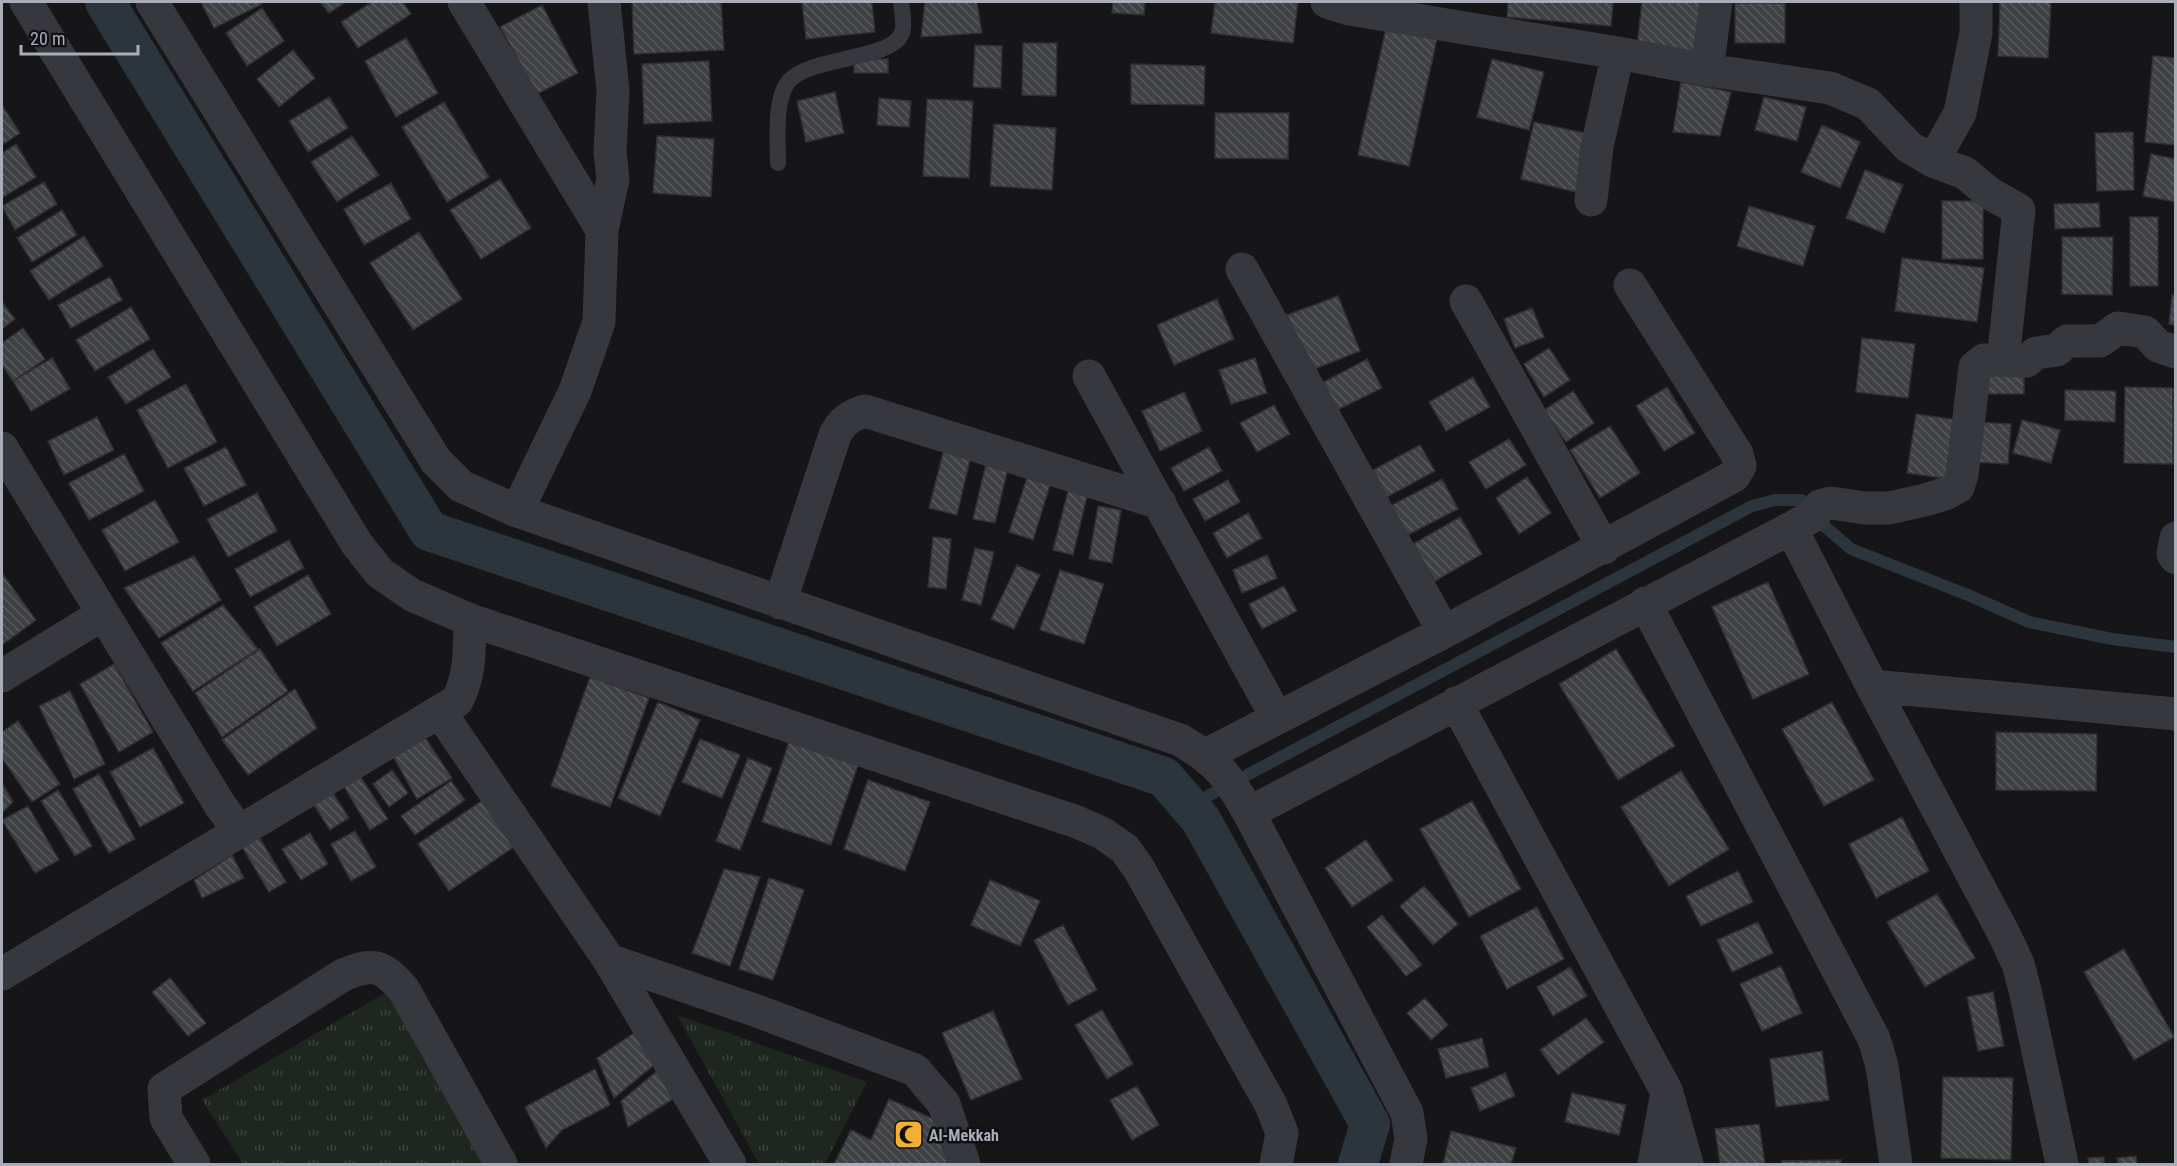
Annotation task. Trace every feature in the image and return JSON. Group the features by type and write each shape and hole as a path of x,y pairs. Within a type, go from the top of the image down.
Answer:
{"street":[{"path":"26,2 357,544 380,573 412,595 470,620 1077,822 1102,833 1125,849 1139,869 1271,1106 1282,1133 1276,1164"},
{"path":"152,2 436,461 461,486 517,511 1180,740 1206,755 1223,771 1250,813 1407,1113 1411,1139 1406,1164"},
{"path":"464,2 602,230"},
{"path":"517,511 575,392 599,322 602,230 613,179 610,152 613,91 604,2"},
{"path":"1327,2 1349,9 1618,53 1707,70 1830,88 1868,104 1909,147 1965,173 1989,194 2019,210 2003,361"},
{"path":"1707,70 1716,2"},
{"path":"1933,160 1960,113 1976,33 1976,2"},
{"path":"1591,200 1597,147 1618,53"},
{"path":"1242,269 1444,632"},
{"path":"1206,755 1604,548 1734,476 1740,466 1737,454 1630,285"},
{"path":"1466,301 1604,548"},
{"path":"1250,813 1806,519 1820,506 1831,503 1865,508 1889,508 1929,499 1958,487 1962,475 1975,367 1984,360 2027,361 2036,353 2057,350 2067,340 2100,340 2118,328 2145,332 2158,346 2175,352"},
{"path":"1089,376 1277,718"},
{"path":"780,603 840,423 865,411 1160,503"},
{"path":"2,448 220,805 239,831"},
{"path":"1806,519 1872,686 2018,964 2062,1164"},
{"path":"2175,538 2173,554 2175,558"},
{"path":"1645,603 1874,1039 1882,1065 1896,1164"},
{"path":"2,676 103,614"},
{"path":"2,974 457,701 465,686 469,669 470,620"},
{"path":"1872,686 2175,714"},
{"path":"1456,703 1667,1092 1687,1164"},
{"path":"440,712 609,960 730,1164"},
{"path":"609,960 757,1011 915,1070 944,1104 964,1164"},
{"path":"194,1164 166,1118 164,1089 343,975 362,967 379,968 390,974 404,990 501,1164"},
{"path":"1654,1164 1667,1092"}],"lane":[{"path":"778,163 779,102 789,81 815,66 885,50 898,42 903,30 901,2"}],"green space":[{"path":"404,982 503,1164 243,1164 202,1100"},
{"path":"677,1015 867,1082 825,1164 759,1164"}],"building":[{"path":"201,2 261,2 262,4 214,28"},
{"path":"320,2 346,2 329,13"},
{"path":"372,2 403,2 411,14 358,48 341,22"},
{"path":"632,2 721,2 724,50 634,54"},
{"path":"802,2 872,2 875,32 806,39"},
{"path":"925,2 977,2 982,33 921,37"},
{"path":"1113,2 1145,2 1144,15 1112,13"},
{"path":"1215,2 1298,2 1293,43 1211,33"},
{"path":"1508,2 1613,2 1611,26 1507,17"},
{"path":"1642,2 1702,2 1696,52 1637,46"},
{"path":"2000,2 2051,2 2048,58 1998,56"},
{"path":"1735,3 1785,3 1785,43 1735,43"},
{"path":"542,5 578,73 537,94 500,27"},
{"path":"262,8 284,41 247,66 226,33"},
{"path":"1386,28 1437,39 1409,166 1358,155"},
{"path":"406,38 438,93 396,117 365,61"},
{"path":"1023,43 1057,43 1056,96 1022,95"},
{"path":"975,45 1002,46 1001,88 973,87"},
{"path":"293,50 315,78 279,107 257,79"},
{"path":"2153,56 2176,58 2176,145 2145,142"},
{"path":"854,59 888,59 888,73 854,73"},
{"path":"1492,59 1544,72 1529,130 1477,117"},
{"path":"709,61 712,121 644,124 642,64"},
{"path":"1131,64 1205,66 1204,105 1131,104"},
{"path":"1681,82 1731,92 1720,136 1673,132"},
{"path":"835,92 844,133 806,142 797,101"},
{"path":"329,97 348,128 308,152 289,121"},
{"path":"1764,97 1806,107 1797,141 1755,130"},
{"path":"879,98 911,101 909,127 877,125"},
{"path":"927,99 973,101 969,178 923,176"},
{"path":"444,102 489,177 447,202 402,127"},
{"path":"2,105 20,133 2,145"},
{"path":"1215,113 1289,113 1288,159 1215,158"},
{"path":"1534,122 1589,134 1576,192 1521,179"},
{"path":"994,124 1056,128 1052,190 990,186"},
{"path":"1822,125 1860,142 1840,188 1801,172"},
{"path":"2133,132 2134,190 2097,191 2095,133"},
{"path":"352,136 379,175 337,202 311,162"},
{"path":"657,136 714,139 711,197 653,193"},
{"path":"16,144 36,177 2,198 2,153"},
{"path":"2151,154 2176,159 2176,202 2143,196"},
{"path":"1865,170 1903,185 1884,233 1846,218"},
{"path":"500,179 531,228 481,259 450,210"},
{"path":"44,182 57,204 15,230 2,206"},
{"path":"391,183 411,219 364,245 344,209"},
{"path":"1942,201 1983,201 1983,259 1942,259"},
{"path":"2099,203 2100,227 2055,229 2054,204"},
{"path":"1749,206 1815,226 1803,266 1737,246"},
{"path":"62,210 77,235 32,262 17,238"},
{"path":"2130,217 2158,217 2158,286 2130,286"},
{"path":"419,232 462,299 413,330 370,263"},
{"path":"84,236 103,266 49,300 30,271"},
{"path":"2062,237 2113,237 2112,295 2062,294"},
{"path":"1902,258 1984,268 1977,322 1895,311"},
{"path":"110,277 122,300 71,328 58,305"},
{"path":"2172,295 2176,295 2176,325 2169,324"},
{"path":"1338,296 1360,351 1309,371 1287,315"},
{"path":"1217,299 1234,339 1174,365 1157,325"},
{"path":"2,302 15,319 2,329"},
{"path":"131,307 150,339 95,371 76,340"},
{"path":"1532,308 1544,337 1515,348 1504,319"},
{"path":"23,328 45,359 13,381 2,365 2,343"},
{"path":"1862,338 1915,344 1908,398 1856,392"},
{"path":"1549,348 1570,380 1544,397 1524,364"},
{"path":"153,349 171,377 126,404 108,377"},
{"path":"52,358 70,389 31,411 13,381"},
{"path":"1255,358 1267,393 1231,404 1219,370"},
{"path":"1367,359 1382,388 1335,411 1320,384"},
{"path":"1984,370 2024,370 2024,394 1984,394"},
{"path":"1473,377 1490,407 1446,431 1429,402"},
{"path":"186,384 217,442 168,468 137,410"},
{"path":"1667,387 1695,433 1664,451 1636,406"},
{"path":"2125,387 2173,388 2173,464 2124,463"},
{"path":"2065,390 2116,391 2115,422 2065,420"},
{"path":"1573,391 1594,423 1566,442 1544,410"},
{"path":"1184,392 1202,431 1160,451 1142,411"},
{"path":"1274,405 1290,434 1257,452 1240,423"},
{"path":"1916,414 1958,420 1949,479 1907,473"},
{"path":"97,417 114,450 64,475 48,441"},
{"path":"2022,420 2060,430 2051,463 2013,453"},
{"path":"1976,422 2011,424 2008,464 1973,462"},
{"path":"1610,426 1640,473 1600,498 1570,450"},
{"path":"1509,439 1526,465 1486,489 1469,462"},
{"path":"1420,445 1435,471 1387,497 1373,470"},
{"path":"226,447 246,485 204,506 184,468"},
{"path":"1209,447 1222,471 1184,491 1171,468"},
{"path":"944,449 971,455 957,515 929,508"},
{"path":"124,454 144,491 89,520 69,483"},
{"path":"986,463 1008,468 995,523 973,519"},
{"path":"1028,475 1051,482 1033,540 1009,532"},
{"path":"1527,477 1551,513 1519,534 1496,498"},
{"path":"1442,479 1458,509 1404,537 1388,507"},
{"path":"1228,480 1240,502 1205,521 1193,499"},
{"path":"1068,491 1087,496 1073,555 1053,550"},
{"path":"257,493 277,531 228,557 207,519"},
{"path":"155,500 179,542 125,571 102,530"},
{"path":"1098,506 1121,510 1112,563 1089,559"},
{"path":"1248,513 1262,538 1227,558 1213,533"},
{"path":"1460,517 1482,554 1435,581 1413,544"},
{"path":"933,537 951,539 946,589 928,587"},
{"path":"289,540 304,568 250,597 235,569"},
{"path":"975,548 994,552 981,605 962,600"},
{"path":"1267,555 1277,578 1242,593 1233,570"},
{"path":"194,556 221,600 159,638 124,588"},
{"path":"1017,565 1040,575 1014,629 991,619"},
{"path":"1060,570 1104,584 1084,644 1040,630"},
{"path":"2,573 36,620 2,645"},
{"path":"308,575 331,614 277,646 254,607"},
{"path":"1768,582 1809,674 1753,699 1712,607"},
{"path":"1284,586 1297,611 1262,629 1249,604"},
{"path":"223,605 258,649 193,691 161,643"},
{"path":"260,649 288,691 222,737 195,693"},
{"path":"1616,649 1675,746 1618,780 1559,684"},
{"path":"114,664 153,732 119,752 80,684"},
{"path":"590,677 649,698 610,807 551,786"},
{"path":"295,689 317,728 248,775 222,740"},
{"path":"70,691 105,764 74,779 39,706"},
{"path":"658,702 700,720 660,816 618,798"},
{"path":"1832,702 1874,780 1824,806 1782,729"},
{"path":"18,721 60,784 32,802 2,758 2,732"},
{"path":"420,730 452,778 417,799 389,749"},
{"path":"1996,732 2097,734 2096,791 1996,790"},
{"path":"700,739 740,755 722,798 682,782"},
{"path":"789,742 858,765 831,845 762,822"},
{"path":"153,748 184,803 140,827 110,772"},
{"path":"748,758 772,768 740,850 716,841"},
{"path":"356,770 388,819 370,830 340,780"},
{"path":"392,770 408,793 389,807 373,784"},
{"path":"1681,771 1729,849 1669,886 1621,807"},
{"path":"99,774 135,839 109,853 73,789"},
{"path":"868,780 930,802 905,871 844,849"},
{"path":"451,781 465,800 415,835 401,816"},
{"path":"2,783 13,802 2,813"},
{"path":"329,787 349,818 330,830 310,799"},
{"path":"58,790 92,846 75,856 41,801"},
{"path":"483,800 514,847 449,891 418,844"},
{"path":"1472,801 1521,889 1469,917 1420,829"},
{"path":"28,806 59,860 35,873 2,820"},
{"path":"1902,817 1929,871 1876,898 1849,844"},
{"path":"355,831 376,867 351,881 331,844"},
{"path":"310,833 328,864 301,880 282,849"},
{"path":"259,837 286,882 269,892 242,847"},
{"path":"1366,840 1393,880 1352,907 1325,868"},
{"path":"232,855 244,878 202,898 194,880"},
{"path":"724,869 760,877 730,966 692,953"},
{"path":"1738,871 1753,902 1701,926 1686,896"},
{"path":"769,878 804,890 773,980 739,969"},
{"path":"990,880 1040,901 1020,946 971,925"},
{"path":"1424,886 1458,924 1433,945 1400,906"},
{"path":"1937,894 1975,958 1925,987 1887,922"},
{"path":"1537,907 1564,959 1507,989 1480,936"},
{"path":"1382,915 1422,965 1406,976 1367,927"},
{"path":"1758,922 1773,953 1732,972 1717,940"},
{"path":"1063,925 1097,990 1068,1005 1034,940"},
{"path":"2124,949 2174,1037 2134,1060 2084,972"},
{"path":"1781,966 1802,1013 1762,1031 1740,984"},
{"path":"1570,967 1587,996 1553,1016 1537,987"},
{"path":"170,978 206,1023 188,1036 152,992"},
{"path":"1993,992 2004,1046 1978,1051 1967,997"},
{"path":"1425,998 1448,1025 1431,1040 1407,1013"},
{"path":"1102,1010 1133,1064 1107,1079 1075,1025"},
{"path":"993,1011 1022,1079 971,1100 942,1033"},
{"path":"1586,1018 1604,1042 1558,1075 1540,1050"},
{"path":"640,1029 660,1060 614,1098 597,1058"},
{"path":"1482,1038 1489,1067 1446,1078 1438,1049"},
{"path":"1822,1051 1829,1100 1776,1107 1770,1059"},
{"path":"662,1067 678,1096 628,1127 621,1101"},
{"path":"595,1069 610,1105 562,1130 546,1148 525,1107"},
{"path":"1505,1073 1515,1096 1480,1111 1471,1088"},
{"path":"1943,1077 2013,1078 2011,1160 1941,1158"},
{"path":"1137,1086 1159,1125 1132,1140 1110,1100"},
{"path":"1572,1093 1626,1105 1619,1135 1565,1122"},
{"name":"Al-Mekkah","path":"889,1099 938,1121 953,1164 834,1164 851,1130 871,1140"},
{"path":"1759,1124 1765,1164 1720,1164 1715,1129"},
{"path":"1451,1131 1516,1148 1511,1164 1443,1164"},
{"path":"2136,1156 2137,1164 2118,1164 2117,1158"},
{"path":"2104,1157 2104,1164 2089,1164 2088,1158"},
{"path":"1841,1160 1841,1164 1782,1164 1782,1161"}],"waterway":[{"path":"105,2 429,531 1164,777 1201,820 1370,1124 1358,1164"},
{"path":"1189,806 1752,506 1775,500 1801,500 1822,524 1851,549 1968,595 2029,622 2112,639 2176,647"}],"place":[{"name":"Al-Mekkah","path":"908,1135"}]}
